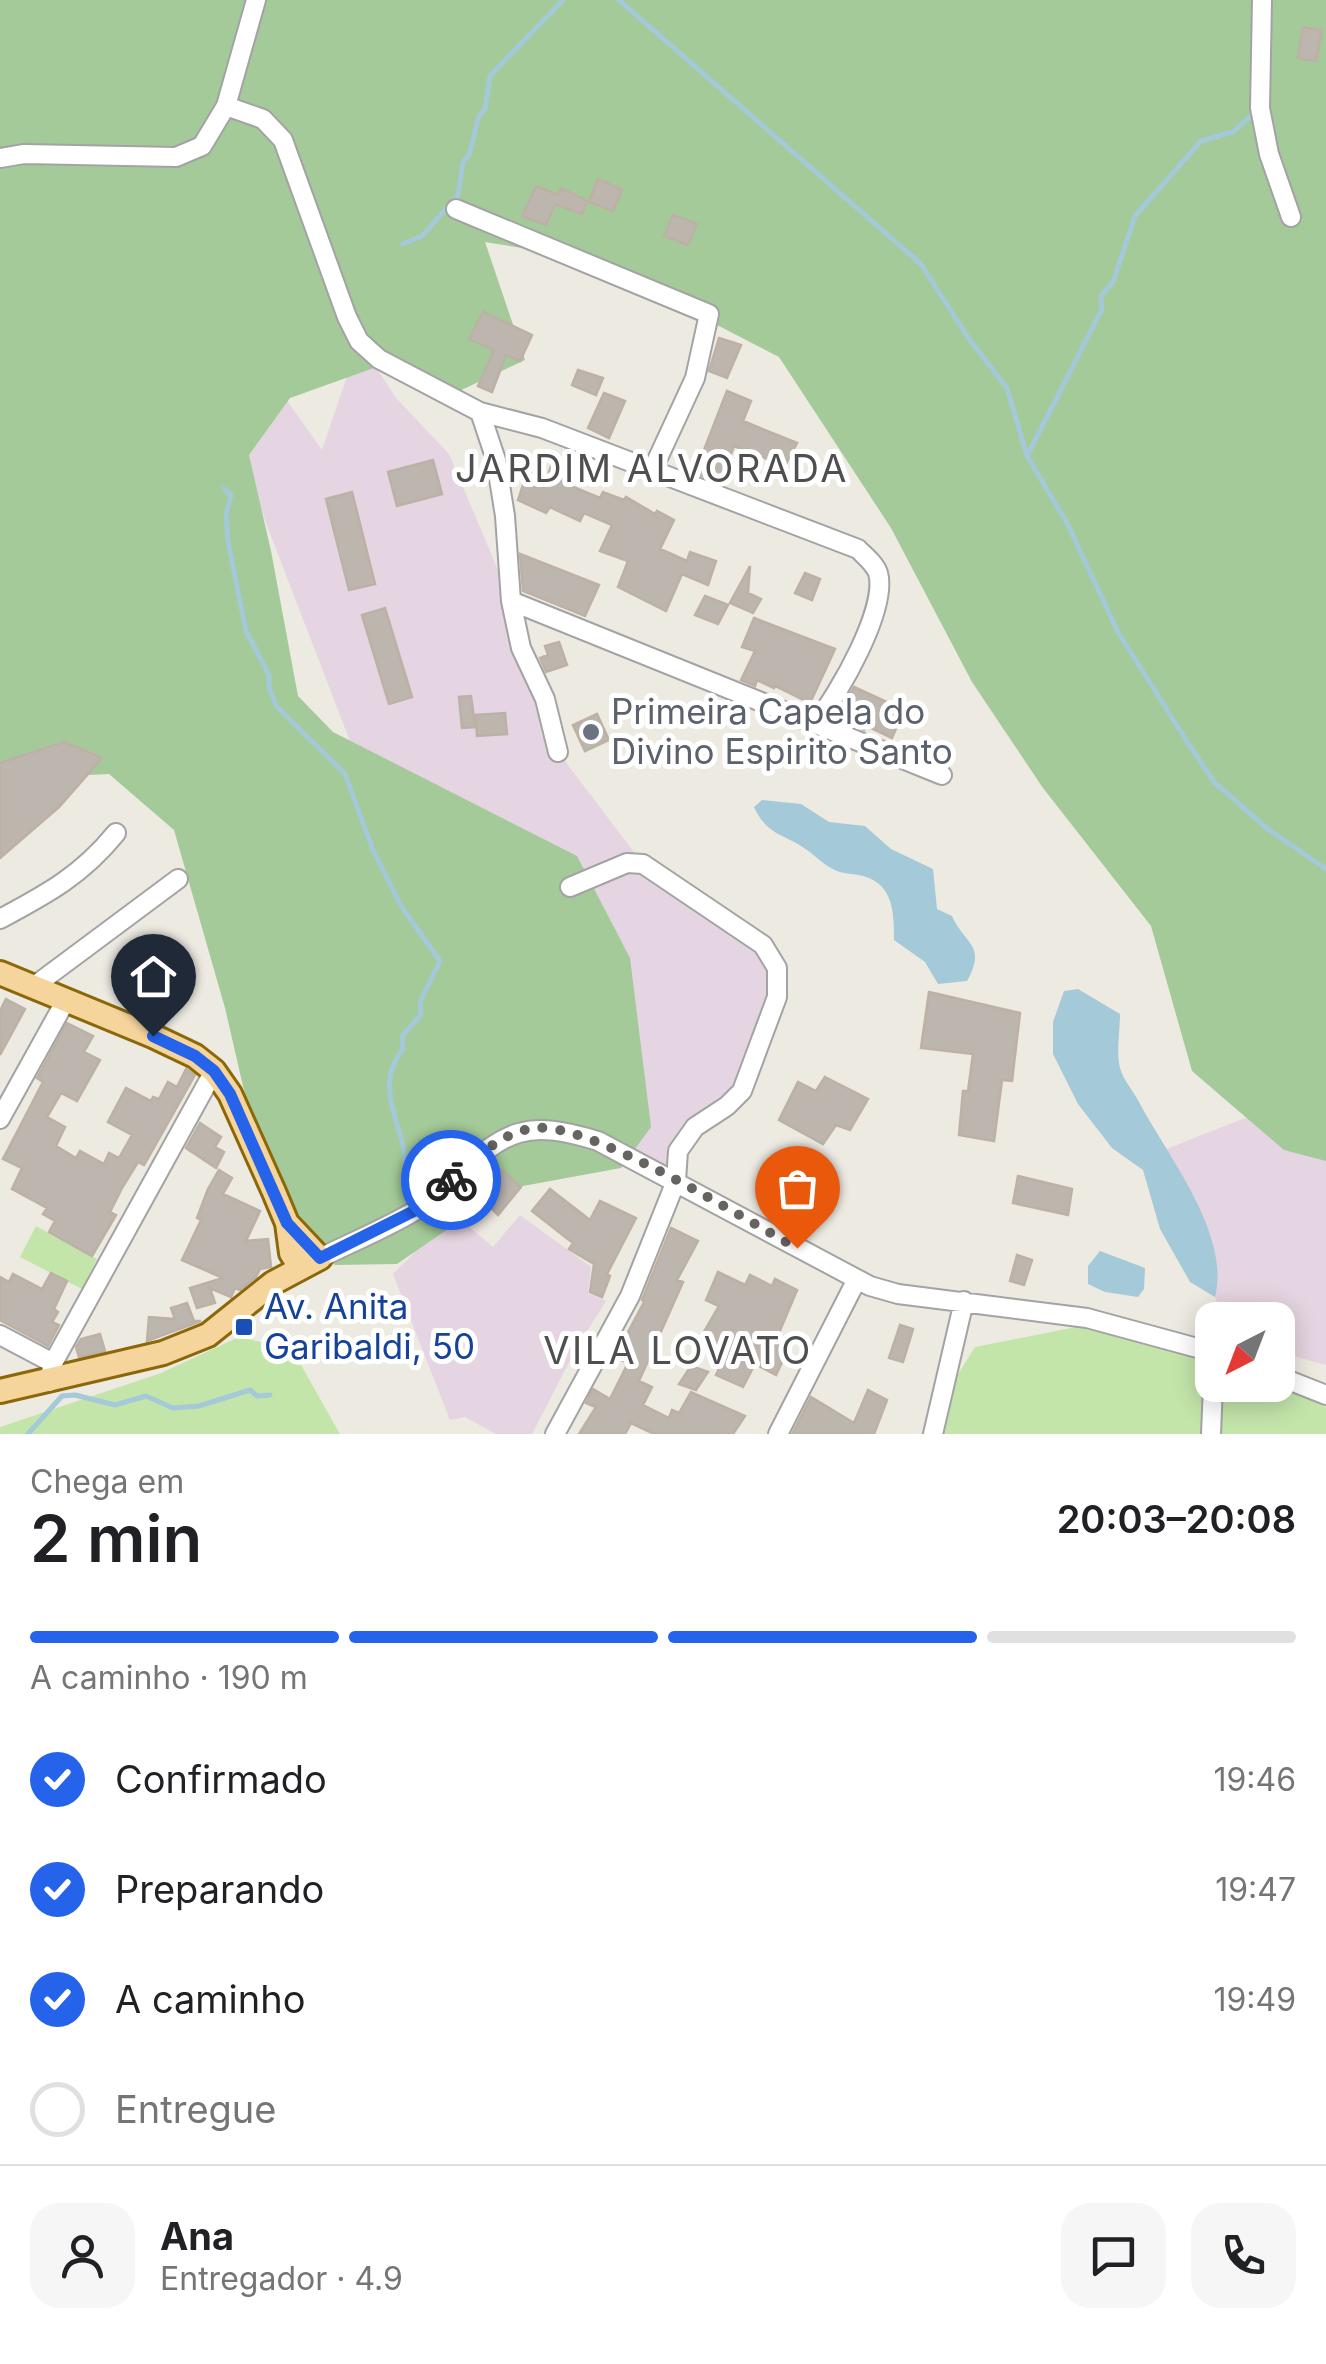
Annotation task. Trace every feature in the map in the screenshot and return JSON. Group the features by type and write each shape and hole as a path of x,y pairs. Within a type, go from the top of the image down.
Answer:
{"main road":[{"path":"0,973 167,1042 214,1071 230,1094 287,1223 291,1253 310,1262"},
{"path":"0,1391 50,1372 164,1353 208,1335 273,1283 310,1262"}],"street":[{"path":"0,158 24,154 176,157 202,146 226,106 256,0"},
{"path":"1262,0 1260,108 1291,217"},
{"path":"226,106 264,119 282,140 346,318 359,341 379,359 480,412 542,428 858,549 878,569 880,595 845,681 816,722"},
{"path":"456,209 710,314 695,378 652,471"},
{"path":"480,412 496,460 505,516 511,601 521,648 545,699 558,752"},
{"path":"511,601 942,775"},
{"path":"0,919 63,886 116,833"},
{"path":"554,1434 630,1296 676,1181 678,1151 695,1127 742,1091 777,997 776,968 763,945 643,864 628,863 570,887"},
{"path":"33,987 178,880"},
{"path":"0,1119 66,1000"},
{"path":"0,1335 50,1372 214,1071"},
{"path":"310,1262 420,1208 482,1152 511,1134 536,1128 559,1129 598,1141 856,1281 898,1294 1087,1318 1195,1347"},
{"path":"778,1434 856,1281"},
{"path":"933,1434 964,1301"},
{"path":"1295,1383 1326,1395"},
{"path":"1211,1434 1213,1402"}],"shaded area":[{"path":"359,341 396,398 449,454 511,601 558,752 643,864 763,945 777,968 742,1091 695,1127 676,1181 536,1128 422,928 266,523 228,402 278,388 322,450"},
{"path":"1298,1097 1326,1125 1326,1365 1295,1357 1295,1302 1217,1302 1212,1239 1164,1150"},
{"path":"453,1213 493,1247 520,1215 591,1267 588,1293 606,1301 532,1434 496,1434 465,1417 450,1420 393,1274"}],"green space":[{"path":"0,0 1326,0 1326,1161 1284,1150 1192,1071 1151,926 1043,788 972,682 891,528 779,357 589,259 485,242 525,360 453,394 399,359 290,398 249,455 298,696 333,732 577,856 630,958 651,1127 621,1168 506,1189 397,1264 335,1265 270,1203 225,1008 174,830 109,774 0,779"},
{"path":"36,1226 97,1259 82,1289 20,1257"},
{"path":"1076,1327 1195,1352 1195,1402 1295,1402 1295,1391 1326,1407 1326,1434 921,1434 975,1347"},
{"path":"239,1337 292,1349 340,1434 0,1434 0,1427 161,1373"}],"water":[{"path":"762,800 801,804 829,822 865,826 891,849 933,869 937,909 952,916 974,952 973,969 967,981 938,984 925,962 894,940 890,901 881,886 863,876 831,868 771,829 754,807"},
{"path":"1078,989 1120,1014 1120,1068 1206,1222 1218,1273 1215,1297 1190,1282 1160,1229 1143,1170 1112,1148 1078,1104 1053,1054 1053,1022 1064,991"},
{"path":"1100,1251 1145,1268 1144,1289 1138,1297 1105,1292 1088,1284 1088,1266"}],"building":[{"path":"1303,27 1322,30 1316,61 1298,58"},
{"path":"598,179 622,190 613,211 589,202"},
{"path":"536,186 558,195 561,188 587,201 582,214 555,204 546,225 522,216"},
{"path":"673,215 697,224 688,245 664,236"},
{"path":"483,312 532,335 520,361 506,355 492,392 478,386 494,350 469,339"},
{"path":"719,338 741,345 727,378 709,371"},
{"path":"578,370 603,378 596,395 572,385"},
{"path":"727,391 751,401 743,421 797,443 785,466 734,446 720,483 695,473"},
{"path":"604,393 625,401 609,438 588,428"},
{"path":"433,460 442,494 397,506 388,472"},
{"path":"552,463 573,469 566,484 600,498 603,492 624,500 626,497 674,520 660,549 687,561 690,552 716,561 708,585 682,574 666,611 618,587 628,561 600,551 612,525 584,513 580,521 550,507 546,513 518,500 525,479 544,487"},
{"path":"352,492 375,584 349,590 326,499"},
{"path":"520,554 599,585 585,616 523,591"},
{"path":"750,566 748,593 761,599 753,613 730,603"},
{"path":"805,573 820,579 812,600 795,593"},
{"path":"705,596 728,605 718,624 695,615"},
{"path":"385,608 412,697 389,704 362,615"},
{"path":"754,618 835,649 810,703 757,680 755,686 741,680 755,651 742,647"},
{"path":"559,642 567,665 546,672 540,658 548,655 545,646"},
{"path":"854,687 904,710 892,738 865,725 864,730 835,718"},
{"path":"471,696 475,727 462,728 459,697"},
{"path":"505,713 507,734 477,736 476,715"},
{"name":"Primeira Capela do Divino Espirito Santo","path":"597,714 609,740 585,751 573,725"},
{"path":"64,742 102,758 59,807 0,858 0,763"},
{"path":"929,992 1020,1013 1012,1081 1002,1080 994,1141 959,1135 963,1091 968,1091 973,1054 921,1048"},
{"path":"6,999 25,1009 0,1055 0,1011"},
{"path":"67,1023 93,1036 84,1052 100,1060 77,1101 61,1093 47,1117 65,1127 56,1146 76,1158 80,1151 104,1164 109,1153 119,1158 132,1135 108,1122 126,1088 151,1101 153,1097 159,1099 168,1082 177,1087 186,1069 195,1075 144,1165 138,1162 122,1188 110,1212 116,1215 92,1256 49,1232 55,1221 43,1214 47,1208 12,1189 22,1168 3,1159 43,1082 37,1078"},
{"path":"825,1077 868,1099 850,1130 836,1125 823,1144 779,1120 798,1082 816,1091"},
{"path":"200,1123 221,1137 215,1147 224,1152 216,1168 186,1148"},
{"path":"495,1164 521,1187 498,1215 472,1187"},
{"path":"219,1170 232,1178 223,1194 260,1211 246,1241 268,1239 271,1267 260,1269 240,1290 235,1288 231,1297 210,1288 215,1303 197,1308 190,1288 223,1278 182,1260"},
{"path":"1018,1176 1072,1189 1068,1215 1013,1203"},
{"path":"550,1189 590,1220 600,1201 636,1218 607,1274 610,1276 602,1297 590,1292 594,1264 569,1249 573,1243 532,1211"},
{"path":"671,1228 698,1241 677,1280 683,1282 639,1381 652,1387 643,1405 669,1418 672,1410 679,1413 691,1392 745,1416 733,1434 654,1434 631,1423 625,1434 579,1434 596,1407 586,1403 593,1389 610,1399 628,1363 615,1357 644,1302"},
{"path":"1017,1255 1032,1260 1024,1285 1010,1281"},
{"path":"718,1272 745,1285 750,1275 772,1286 775,1279 797,1290 776,1340 789,1347 776,1375 755,1364 743,1387 716,1375 728,1351 701,1337 719,1306 706,1300"},
{"path":"51,1273 67,1281 54,1309 58,1312 52,1322 59,1325 48,1346 0,1320 0,1277 9,1282 13,1274 42,1289"},
{"path":"187,1303 194,1321 201,1321 147,1341 149,1317 175,1319 171,1308"},
{"path":"900,1325 913,1329 903,1362 889,1358"},
{"path":"100,1334 105,1351 79,1357 76,1347 81,1339"},
{"path":"691,1366 708,1372 696,1390 679,1384"},
{"path":"868,1390 887,1400 874,1434 792,1434 811,1397 854,1423"}],"waterway":[{"path":"403,244 422,236 458,195 463,162 485,109 490,76 563,0"},
{"path":"619,0 921,264 969,339 1007,388 1027,456 1067,523 1118,632 1214,782 1269,830 1326,869"},
{"path":"1027,456 1102,309 1101,296 1113,282 1135,216 1201,141 1233,132 1254,113"},
{"path":"224,489 231,495 226,515 228,541 246,631 269,675 269,688 277,707 345,774 373,850 401,906 440,961 420,1002 421,1015 402,1036 403,1049 395,1061 389,1085 404,1150 405,1185"},
{"path":"28,1434 62,1396 75,1395 115,1405 146,1396 173,1408 199,1406 250,1390 257,1396 270,1395"}],"way so far":[{"path":"451,1180 482,1152 511,1134 536,1128 559,1129 598,1141 797,1248"}],"place":[{"name":"Primeira Capela do Divino Espirito Santo","path":"591,732"},
{"name":"Av. Anita Garibaldi, 50","path":"244,1327"}],"district":[{"name":"JARDIM ALVORADA","path":"652,469"},
{"name":"VILA LOVATO","path":"678,1351"}],"route":[{"path":"153,1036 195,1056 214,1071 230,1094 287,1223 320,1258 420,1208 451,1180"}]}
